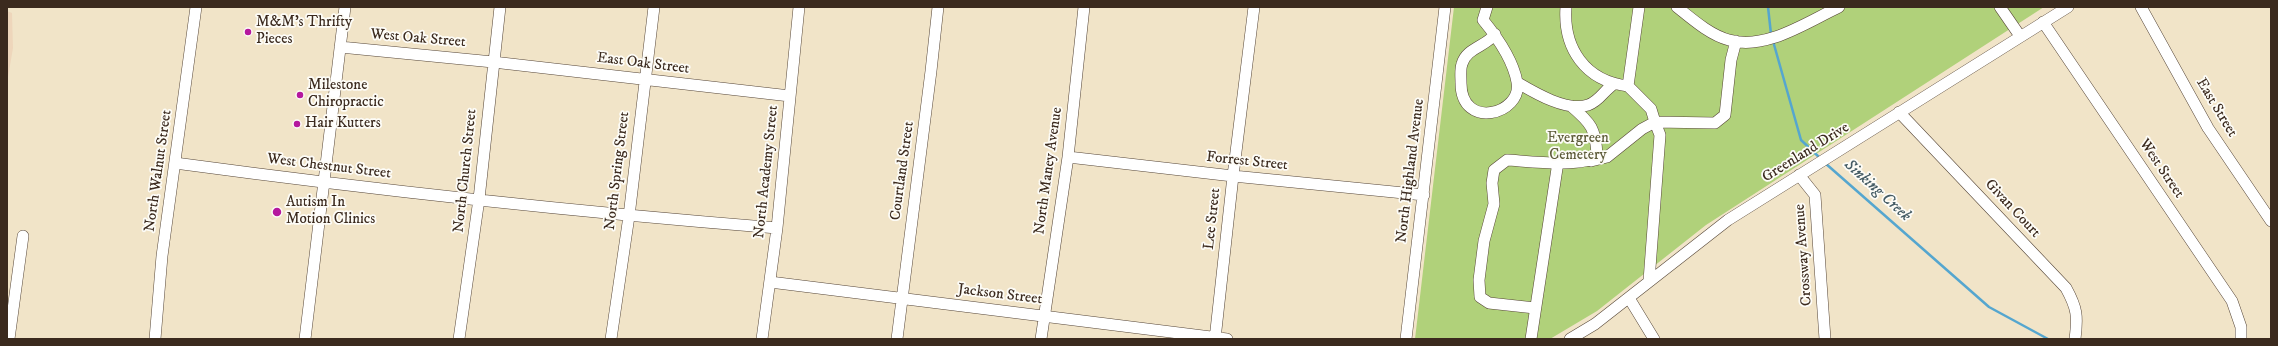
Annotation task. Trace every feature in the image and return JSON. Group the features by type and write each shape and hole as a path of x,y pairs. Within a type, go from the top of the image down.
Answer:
{"street":[{"name":"North Walnut Street","path":"155,339 162,256 196,7"},
{"path":"305,339 345,7"},
{"name":"North Church Street","path":"459,339 479,199 500,7"},
{"name":"North Spring Street","path":"611,339 629,216 644,79 654,7"},
{"name":"North Academy Street","path":"762,339 777,228 799,7"},
{"name":"Courtland Street","path":"897,339 901,299 932,71 938,7"},
{"name":"North Maney Avenue","path":"1041,339 1068,158 1084,7"},
{"name":"Lee Street","path":"1219,339 1233,176 1254,7"},
{"name":"North Highland Avenue","path":"1406,339 1445,7"},
{"path":"1487,7 1483,20 1495,34 1509,60 1518,83 1514,100 1499,112 1483,113 1470,108 1461,94 1462,63 1471,51 1491,40 1495,34"},
{"path":"1566,7 1565,23 1568,39 1576,56 1596,75 1614,84 1628,86 1651,109 1660,135 1649,281"},
{"path":"1628,86 1639,7"},
{"path":"1677,7 1697,23 1728,40 1747,43 1772,37 1839,7"},
{"path":"2000,7 2020,36"},
{"name":"Greenland Drive","path":"1570,339 1595,324 1728,220 2068,7"},
{"name":"East Street","path":"2141,7 2208,128 2271,221"},
{"name":"West Street","path":"2043,22 2232,300 2241,327 2241,339"},
{"path":"1535,308 1489,303 1480,297 1479,280 1484,241 1494,204 1492,183 1494,170 1507,160 1558,162 1591,161 1607,157 1642,129 1655,122 1715,123 1725,115 1731,60 1736,42"},
{"name":"West Oak Street","path":"340,47 493,62"},
{"name":"East Oak Street","path":"493,62 790,96"},
{"path":"1518,83 1550,100 1571,106 1588,106 1602,97 1607,88 1614,84"},
{"path":"1571,106 1585,118 1596,136 1597,156 1591,161"},
{"path":"1585,118 1588,106"},
{"name":"Givan Court","path":"1899,112 2066,288 2076,305 2078,317 2075,339"},
{"name":"Forrest Street","path":"1068,158 1424,195"},
{"path":"1530,339 1558,162"},
{"name":"West Chestnut Street","path":"175,163 324,182 629,216 777,228"},
{"name":"Crossway Avenue","path":"1799,175 1815,195 1825,339"},
{"path":"9,339 23,236"},
{"name":"Jackson Street","path":"770,282 1219,339"},
{"path":"1629,298 1654,339"}],"shaded area":[{"path":"7,11 12,13 13,48 7,83"}],"green space":[{"name":"Evergreen Cemetery","path":"1454,7 2044,7 1706,225 1597,311 1550,339 1415,339"}],"waterway":[{"name":"Sinking Creek","path":"1768,7 1771,34"},
{"name":"Sinking Creek","path":"1773,41 1801,140 1820,158"},
{"name":"Sinking Creek","path":"1825,163 1989,307 2048,339"}],"place":[{"name":"M&M's Thrifty Pieces","path":"248,32"},
{"name":"Milestone Chiropractic","path":"300,95"},
{"name":"Hair Kutters","path":"297,124"},
{"name":"Autism In Motion Clinics","path":"277,212"}]}
